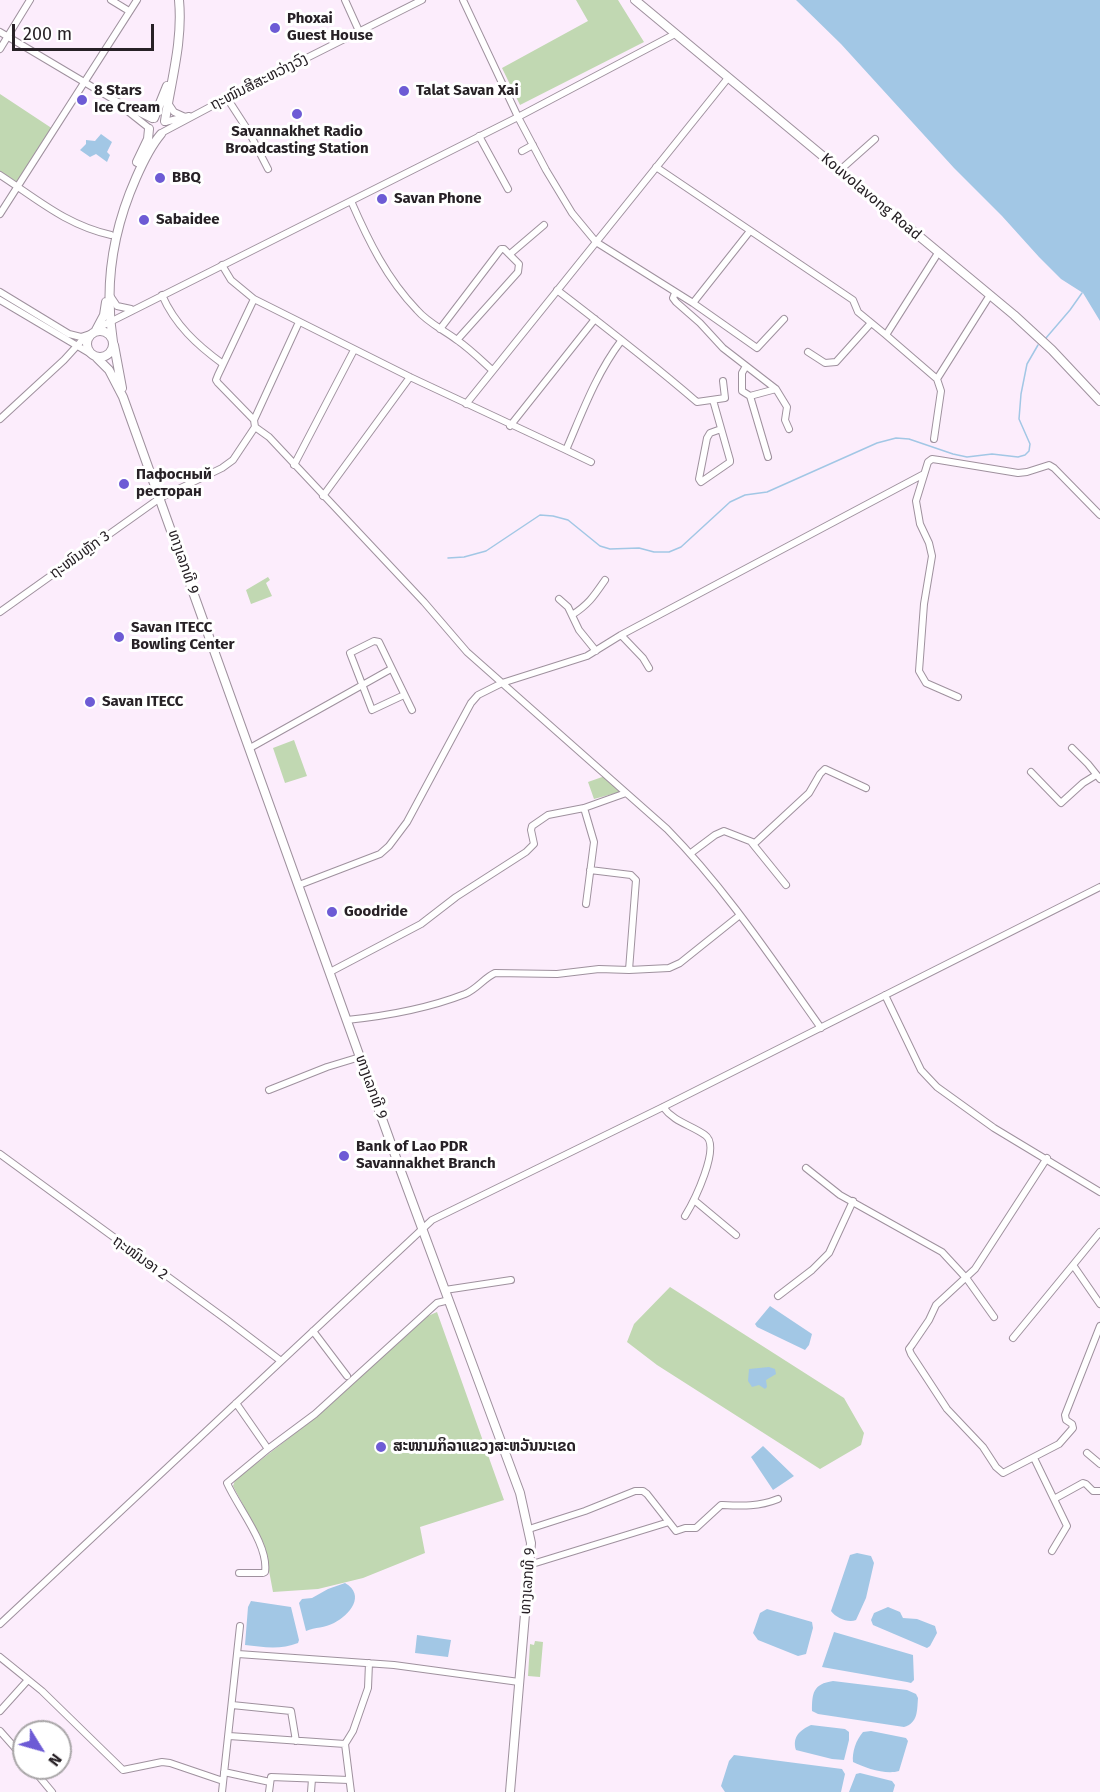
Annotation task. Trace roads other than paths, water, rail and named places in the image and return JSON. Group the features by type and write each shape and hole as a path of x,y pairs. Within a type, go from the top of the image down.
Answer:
{"main road":[{"name":"ທາງເລກທີ 9","path":"165,121 180,32 179,0"},
{"name":"Kouvolavong Road","path":"635,0 990,295 1052,350 1100,401"},
{"name":"ທາງເລກທີ 9","path":"175,66 151,124 148,139 121,202 111,235 104,315 87,344 94,356 109,370 123,397 422,1228 518,1485 531,1543 510,1792"},
{"path":"159,117 165,121 166,127 162,133 153,133 151,124 159,117"},
{"name":"ທາງເລກທີ 9","path":"123,397 111,321 108,276 125,203 148,151 162,133"},
{"path":"93,333 106,333 114,343 108,355 94,356"}],"street":[{"path":"0,49 30,0"},
{"path":"111,0 129,12"},
{"path":"0,214 137,0"},
{"path":"345,0 359,31"},
{"name":"ຖະໜົນສີສະຫວ່າງວົງ","path":"162,133 359,31 408,3 422,0"},
{"path":"463,0 533,145 572,213 596,242 693,303 757,348 784,319"},
{"path":"0,32 151,124"},
{"path":"0,419 64,360 76,345 111,321 518,117 675,34"},
{"path":"466,404 728,78"},
{"path":"226,98 249,132 268,169"},
{"path":"168,102 174,112 185,117"},
{"path":"165,121 193,116"},
{"path":"479,136 508,189"},
{"path":"839,171 875,139"},
{"path":"522,151 533,145"},
{"path":"656,167 853,300 858,312 938,379 941,391 934,439"},
{"path":"0,175 48,209 73,223 111,235"},
{"path":"351,201 369,242 401,292 418,312 457,339 492,370"},
{"path":"510,254 544,225"},
{"path":"693,303 750,231"},
{"path":"440,329 501,249 504,249 519,264 518,272 457,339"},
{"path":"886,335 938,253"},
{"path":"222,265 231,280 254,299 510,426 591,462"},
{"path":"557,290 621,341 644,356 697,402 725,398 723,381"},
{"path":"0,292 69,334 76,336 93,333"},
{"path":"675,293 673,298 676,302 723,348 776,388 787,406 785,420 789,429"},
{"path":"162,295 178,325 223,364"},
{"path":"938,379 990,295"},
{"path":"110,296 117,306 135,309"},
{"path":"254,299 216,380 424,602 467,652 627,793 691,854 719,885 821,1028"},
{"path":"0,300 94,356"},
{"path":"510,426 595,319"},
{"name":"ຖະໜົນຫຼັກ 3","path":"0,612 160,498 234,460 254,423 299,322"},
{"path":"808,352 825,363 836,362 871,323"},
{"path":"566,450 591,392 610,356 621,341"},
{"path":"294,465 354,350"},
{"path":"746,366 742,373 742,391 750,396 768,457"},
{"path":"323,496 410,377"},
{"path":"750,396 776,388"},
{"path":"713,400 721,429 730,462 701,482 699,479 707,438 710,433 721,429"},
{"path":"958,697 926,682 919,671 924,604 932,556 917,513 916,501 928,462 932,459 1018,473 1049,465 1100,515"},
{"path":"299,885 380,854 389,846 407,822 471,703 478,695 502,683 563,665 596,651 621,635 924,474"},
{"path":"572,615 598,594 605,580"},
{"path":"559,599 565,604 579,630 596,651"},
{"path":"621,635 649,668"},
{"path":"404,694 372,710 350,653 374,641 379,642 412,710"},
{"path":"250,748 391,669"},
{"path":"1030,772 1061,803 1083,783 1098,777 1072,748"},
{"path":"752,843 755,843 809,793 825,769 866,788"},
{"path":"330,972 421,924 472,886 526,852 534,844 532,826 548,815 584,808 627,793"},
{"path":"584,808 594,842 586,904"},
{"path":"691,854 715,835 724,831 752,843 786,885"},
{"path":"590,870 631,875 636,880 630,970"},
{"path":"0,1624 432,1220 663,1107 1100,887"},
{"path":"347,1020 428,1005 464,994 488,976 495,974 542,975 599,969 630,970 675,966 740,915"},
{"path":"885,995 921,1070 937,1087 994,1128 1100,1192"},
{"path":"269,1089 360,1057"},
{"path":"663,1107 679,1122 709,1138 711,1152 694,1200 685,1216"},
{"name":"ຖະໜົນອາ 2","path":"0,1154 228,1320 280,1361"},
{"path":"1047,1158 967,1279 936,1305 909,1350 910,1354 947,1408 983,1447 999,1471 1007,1473 1059,1444 1073,1428 1065,1415 1100,1326"},
{"path":"806,1168 827,1185 942,1252 967,1279 994,1317"},
{"path":"694,1200 736,1235"},
{"path":"777,1296 812,1270 829,1253 853,1201"},
{"path":"1013,1338 1100,1232"},
{"path":"1073,1265 1100,1304"},
{"path":"445,1290 511,1280"},
{"path":"239,1573 263,1573 266,1566 261,1545 228,1483 315,1414 436,1304 449,1300"},
{"path":"313,1331 347,1376"},
{"path":"236,1403 268,1449"},
{"path":"1087,1453 1100,1464"},
{"path":"1034,1458 1067,1526 1052,1551"},
{"path":"1054,1499 1083,1483 1093,1491 1100,1491"},
{"path":"529,1529 640,1490 646,1494 676,1531 685,1528 694,1529 721,1504 750,1507 778,1499"},
{"path":"530,1565 669,1522"},
{"path":"222,1792 240,1626"},
{"path":"238,1654 369,1663 519,1682"},
{"path":"0,1657 42,1691 123,1770 170,1762 224,1781"},
{"path":"351,1792 345,1744 353,1731 368,1688 369,1663"},
{"path":"0,1711 27,1681"},
{"path":"232,1705 291,1711 296,1741"},
{"path":"0,1731 12,1744"},
{"path":"229,1736 345,1744"},
{"path":"224,1772 270,1782"},
{"path":"268,1792 271,1777 349,1780"},
{"path":"311,1792 312,1779"},
{"path":"42,1780 52,1792"}],"water":[{"path":"796,0 1100,0 1100,321 1083,293 1061,279 1039,257 841,44"},
{"path":"101,134 112,142 107,152 110,155 107,162 96,154 90,157 80,150 86,144 86,140 95,141"},
{"path":"770,1306 812,1334 805,1350 757,1327 755,1324"},
{"path":"769,1367 775,1369 776,1374 766,1380 767,1387 765,1389 759,1385 752,1387 748,1381 749,1369"},
{"path":"763,1446 794,1476 773,1490 751,1457"},
{"path":"857,1553 871,1556 874,1563 866,1598 856,1620 849,1621 839,1618 831,1611 850,1555"},
{"path":"345,1583 354,1593 355,1599 350,1610 334,1623 306,1631 299,1603 302,1599 312,1598"},
{"path":"251,1601 291,1607 298,1643 278,1647 245,1645 248,1607"},
{"path":"888,1607 900,1612 903,1618 917,1619 935,1626 937,1633 930,1646 927,1648 873,1625 871,1620 874,1613"},
{"path":"767,1609 812,1622 813,1628 806,1654 798,1656 758,1640 753,1633 760,1613"},
{"path":"834,1632 913,1655 914,1680 911,1683 822,1667"},
{"path":"417,1635 451,1640 448,1657 415,1653"},
{"path":"833,1681 907,1690 916,1694 918,1698 917,1712 912,1723 904,1727 818,1714 812,1711 815,1690 821,1684"},
{"path":"811,1725 845,1729 849,1732 844,1760 796,1750 796,1738 803,1729"},
{"path":"871,1731 906,1738 908,1741 899,1771 869,1769 853,1762 858,1739 863,1732"},
{"path":"734,1755 842,1769 845,1774 841,1792 725,1792 721,1786 729,1761"},
{"path":"856,1774 892,1781 895,1785 893,1792 849,1792"}],"waterway":[{"path":"1046,338 1082,293"},
{"path":"448,558 464,557 486,551 540,515 568,520 600,546 610,549 639,548 654,552 669,552 681,547 730,502 745,495 767,492 877,443 896,438 909,439 967,457 992,454 1018,457 1025,455 1029,451 1030,444 1019,419 1021,394 1027,364 1038,345"}],"place":[{"name":"Phoxai Guest House","path":"275,28"},
{"name":"Talat Savan Xai","path":"404,91"},
{"name":"8 Stars Ice Cream","path":"82,100"},
{"name":"Savannakhet Radio Broadcasting Station","path":"297,114"},
{"name":"BBQ","path":"160,178"},
{"name":"Savan Phone","path":"382,199"},
{"name":"Sabaidee","path":"144,220"},
{"name":"Пафосный ресторан","path":"124,484"},
{"name":"Savan ITECC Bowling Center","path":"119,637"},
{"name":"Savan ITECC","path":"90,702"},
{"name":"Goodride","path":"332,912"},
{"name":"Bank of Lao PDR Savannakhet Branch","path":"344,1156"},
{"name":"ສະໜາມກິລາແຂວງສະຫວັນນະເຂດ","path":"381,1447"}]}
